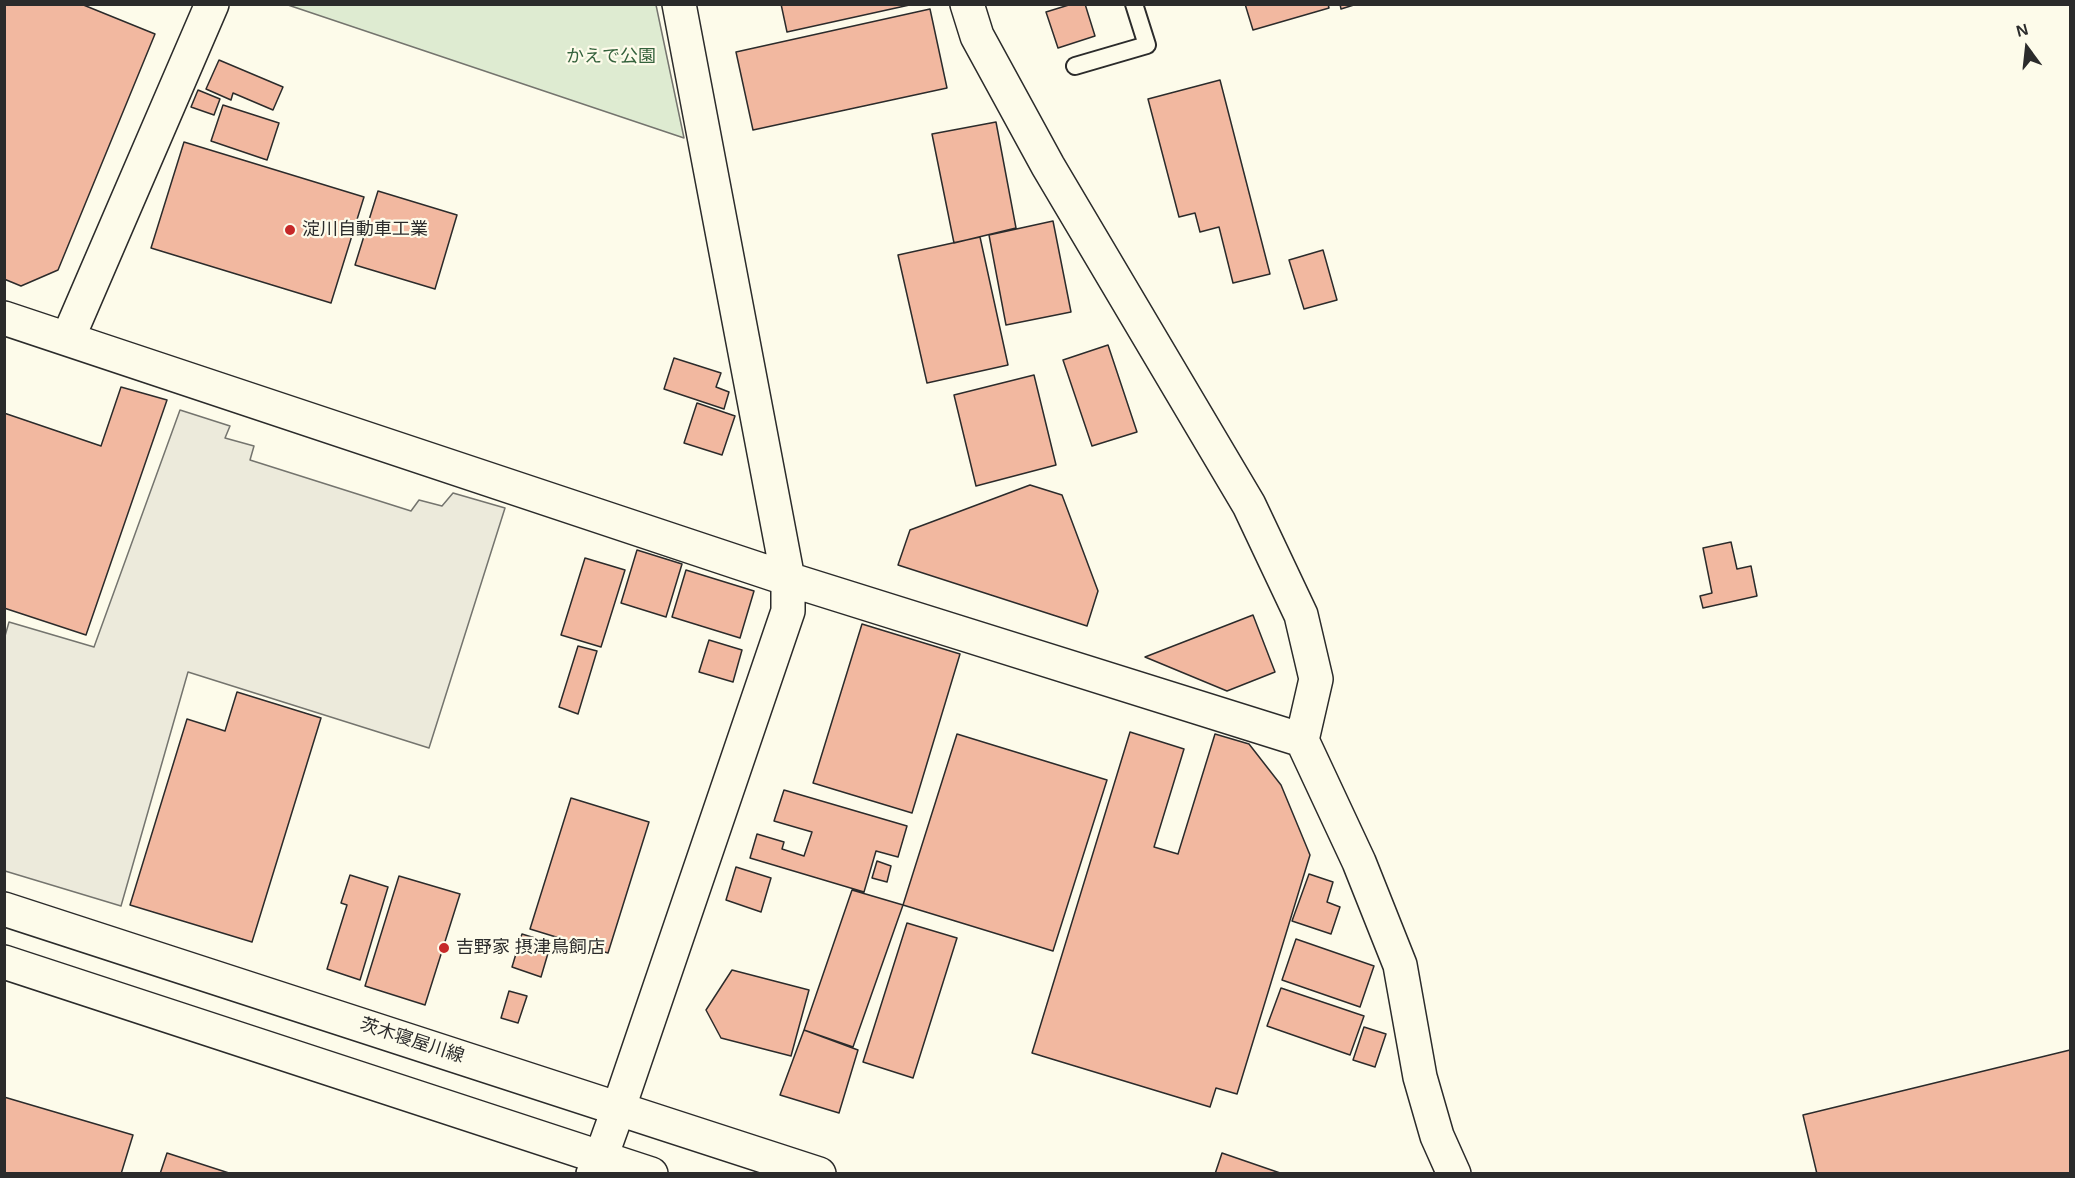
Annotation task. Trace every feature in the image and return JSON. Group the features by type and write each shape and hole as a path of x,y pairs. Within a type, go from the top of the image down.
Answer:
{"street":[{"path":"68,338 212,4"},
{"path":"597,1166 788,610 788,579 679,4"},
{"path":"967,4 977,36 1048,166 1250,505 1301,615 1316,679 1302,740 1359,861 1400,965 1420,1077 1437,1136 1454,1173"},
{"path":"4,318 788,579 1302,740"},
{"name":"茨木寝屋川線","path":"4,909 819,1173"},
{"path":"4,962 597,1166 651,1173"}],"lane":[{"path":"1075,66 1147,45 1134,4"}],"green space":[{"name":"かえで公園","path":"288,5 656,5 684,138"}],"shaded area":[{"path":"180,410 230,426 225,438 254,446 250,460 411,511 419,500 442,506 453,493 505,508 429,748 188,672 121,906 5,871 5,636 9,622 94,647"}],"building":[{"path":"4,4 81,4 155,34 58,270 21,286 4,279"},
{"path":"781,4 914,4 787,32"},
{"path":"1072,4 1085,4 1095,36 1058,48 1046,12"},
{"path":"1245,4 1328,4 1329,8 1253,30"},
{"path":"1340,4 1357,4 1341,9"},
{"path":"930,9 947,88 753,130 736,52"},
{"path":"219,60 283,87 273,110 233,93 231,100 206,89"},
{"path":"1220,80 1270,274 1233,283 1219,227 1200,232 1195,213 1179,217 1148,99"},
{"path":"198,90 220,99 214,115 191,107"},
{"path":"223,105 279,123 267,160 211,141"},
{"path":"996,122 1016,228 954,243 932,134"},
{"path":"184,142 364,197 331,303 151,248"},
{"path":"378,191 457,215 435,289 355,265"},
{"path":"1053,221 1071,312 1006,325 989,235"},
{"path":"980,237 1008,365 927,383 898,255"},
{"path":"1323,250 1337,300 1304,309 1289,260"},
{"path":"1108,345 1137,432 1092,446 1063,360"},
{"path":"674,358 721,373 716,387 729,392 724,409 664,389"},
{"path":"1034,375 1056,465 976,486 954,395"},
{"path":"121,387 167,400 86,635 4,608 4,413 101,446"},
{"path":"697,403 735,416 722,455 684,443"},
{"path":"1030,485 1062,495 1098,591 1087,626 898,565 910,530"},
{"path":"1731,542 1737,569 1751,566 1757,596 1703,608 1700,596 1712,593 1703,548"},
{"path":"637,550 682,564 666,617 621,603"},
{"path":"585,558 625,570 601,647 561,635"},
{"path":"686,570 754,591 740,638 672,617"},
{"path":"1253,615 1275,672 1227,691 1145,657"},
{"path":"862,624 960,654 912,813 813,783"},
{"path":"709,640 742,650 733,682 699,672"},
{"path":"578,646 597,651 578,714 559,707"},
{"path":"237,692 321,718 252,942 130,905 187,719 225,731"},
{"path":"1130,732 1184,749 1154,847 1178,854 1215,734 1249,744 1281,785 1310,855 1237,1094 1216,1088 1210,1107 1032,1053"},
{"path":"957,734 1107,780 1053,951 903,905"},
{"path":"784,790 907,826 898,857 876,851 864,892 750,858 757,834 784,842 782,849 804,856 812,832 774,821"},
{"path":"571,798 649,822 608,953 530,929"},
{"path":"877,861 891,866 887,882 872,878"},
{"path":"736,867 771,878 761,912 726,900"},
{"path":"1309,874 1333,882 1327,902 1340,907 1331,934 1292,921"},
{"path":"350,875 388,887 360,980 327,969 347,905 341,903"},
{"path":"399,876 460,894 425,1005 365,986"},
{"path":"852,890 903,905 853,1047 804,1030"},
{"path":"907,923 957,938 913,1078 863,1062"},
{"path":"522,934 551,943 541,977 512,967"},
{"path":"1296,939 1374,966 1360,1007 1282,980"},
{"path":"732,970 809,990 791,1056 721,1038 706,1010"},
{"path":"1281,988 1364,1016 1350,1055 1267,1026"},
{"path":"509,991 527,996 518,1023 501,1018"},
{"path":"1364,1027 1386,1034 1375,1067 1353,1060"},
{"path":"804,1030 858,1050 839,1113 780,1095"},
{"path":"2070,1050 2070,1174 1817,1174 1803,1115"},
{"path":"4,1097 133,1135 121,1174 4,1174"},
{"path":"167,1153 232,1174 160,1174"},
{"path":"1222,1153 1283,1174 1215,1174"}],"place":[{"name":"淀川自動車工業","path":"290,230"},
{"name":"吉野家 摂津鳥飼店","path":"444,948"}]}
